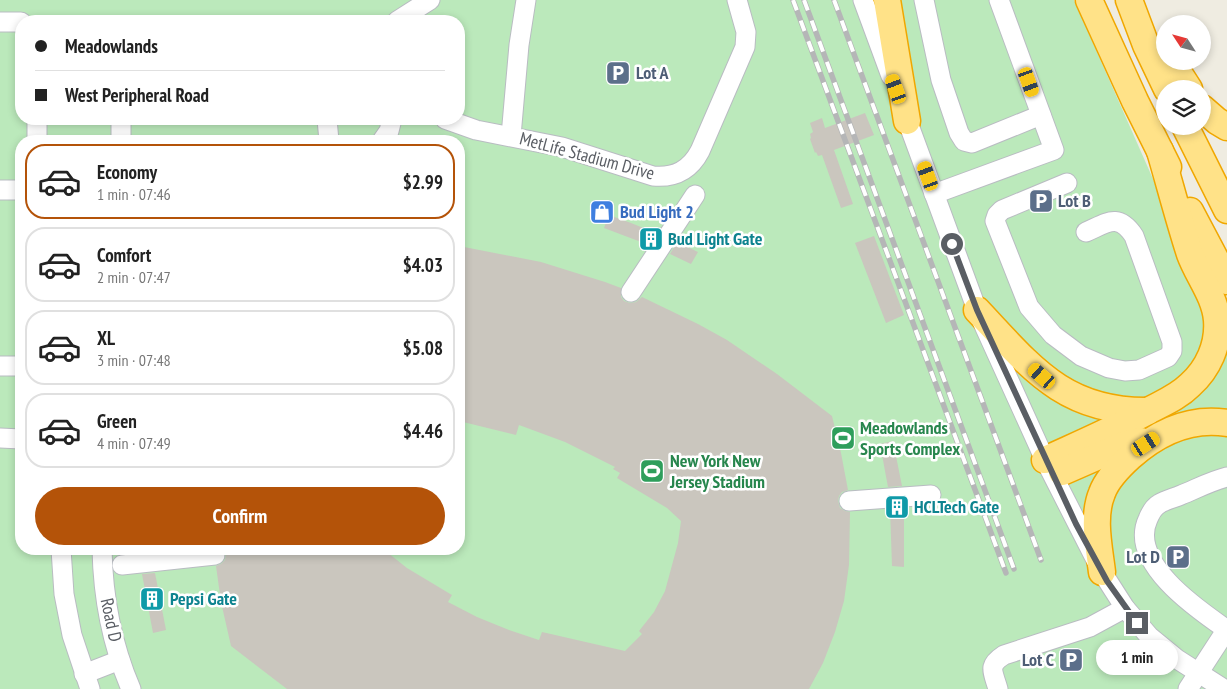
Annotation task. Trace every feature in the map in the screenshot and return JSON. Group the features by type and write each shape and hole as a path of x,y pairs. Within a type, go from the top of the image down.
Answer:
{"highway":[{"path":"887,0 907,121"},
{"path":"1089,0 1160,151 1227,281"},
{"path":"1130,0 1156,39"},
{"path":"1130,0 1162,80"},
{"path":"1211,116 1227,127"},
{"path":"1190,135 1227,210"},
{"path":"1049,468 1183,392 1198,377 1214,349 1218,329 1216,310 1191,256 1160,151"},
{"path":"977,310 1033,369 1058,388 1077,398 1099,406 1149,411"},
{"path":"1049,468 1126,444 1156,437 1177,427 1192,423 1227,423"},
{"path":"1102,572 1098,512 1102,492 1107,482 1124,462 1156,437"}],"street":[{"path":"406,15 430,0"},
{"name":"MetLife Stadium Drive","path":"511,136 519,45 526,0"},
{"name":"MetLife Stadium Drive","path":"461,125 476,130 562,147 653,176 670,176 692,164 700,151 745,47 746,32 737,0"},
{"path":"863,0 977,310 1049,468 1102,572 1125,608 1149,636 1163,648 1224,689"},
{"path":"924,0 941,80 959,133 964,141 972,143 1041,115"},
{"path":"934,194 1054,150 998,0"},
{"path":"0,22 15,22"},
{"path":"1067,183 1002,210 997,215 995,221 1029,307 1053,335 1082,356 1109,368 1125,371 1139,370 1168,357 1172,351 1172,342 1134,236 1128,226 1121,221 1113,220 1086,232"},
{"path":"0,190 15,190"},
{"path":"631,292 695,195"},
{"path":"0,366 15,366"},
{"path":"0,438 15,438"},
{"path":"1188,689 1227,629 1190,604 1172,587 1149,554 1144,531 1150,515 1158,504 1227,477"},
{"path":"849,501 931,494"},
{"path":"61,555 64,594 72,635 87,681 120,660"},
{"name":"Road D","path":"102,555 108,617 130,689"},
{"path":"122,565 207,555"},
{"path":"998,689 992,667 994,662 1004,655 1090,627 1125,608"}],"green space":[{"name":"Meadowlands Sports Complex","path":"0,0 1074,0 1187,256 1227,327 1227,689 0,689"}],"building":[{"path":"865,113 874,135 834,150 853,204 841,208 822,155 818,156 815,153 810,139 810,134 813,132 810,123 822,118 825,128"},
{"path":"609,215 656,233 649,245 604,228"},
{"path":"874,236 904,315 886,323 855,243"},
{"path":"677,242 698,252 691,264 670,254"},
{"name":"New York New Jersey Stadium","path":"465,247 541,262 605,282 621,288 621,297 624,301 630,303 636,302 642,297 727,340 777,374 832,416 848,490 842,492 838,501 840,508 850,512 849,565 844,601 835,632 823,663 809,689 287,689 231,646 221,602 216,566 225,560 226,555 391,555 407,568 452,595 448,602 477,617 539,640 542,632 625,651 642,634 639,631 654,612 665,591 678,543 681,521 667,508 617,478 620,473 613,469 615,467 565,442 519,425 516,435 465,422"},
{"path":"893,441 902,486 888,487 880,444"},
{"path":"904,508 904,567 892,566 890,509"},
{"name":"Pepsi Gate","path":"155,573 166,630 153,633 142,574"}],"railway":[{"path":"793,0 1006,573"},
{"path":"804,0 1014,569"},
{"path":"834,0 1041,560"}],"place":[{"name":"Lot A","path":"618,73"},
{"name":"Lot B","path":"1041,201"},
{"name":"Bud Light 2","path":"602,212"},
{"name":"Bud Light Gate","path":"651,239"},
{"name":"Meadowlands Sports Complex","path":"843,438"},
{"name":"New York New Jersey Stadium","path":"652,471"},
{"name":"HCLTech Gate","path":"897,507"},
{"name":"Lot D","path":"1178,557"},
{"name":"Pepsi Gate","path":"152,599"},
{"name":"Lot C","path":"1071,660"}],"route":[{"path":"952,244 977,310 1076,524 1107,581 1137,623"}]}
